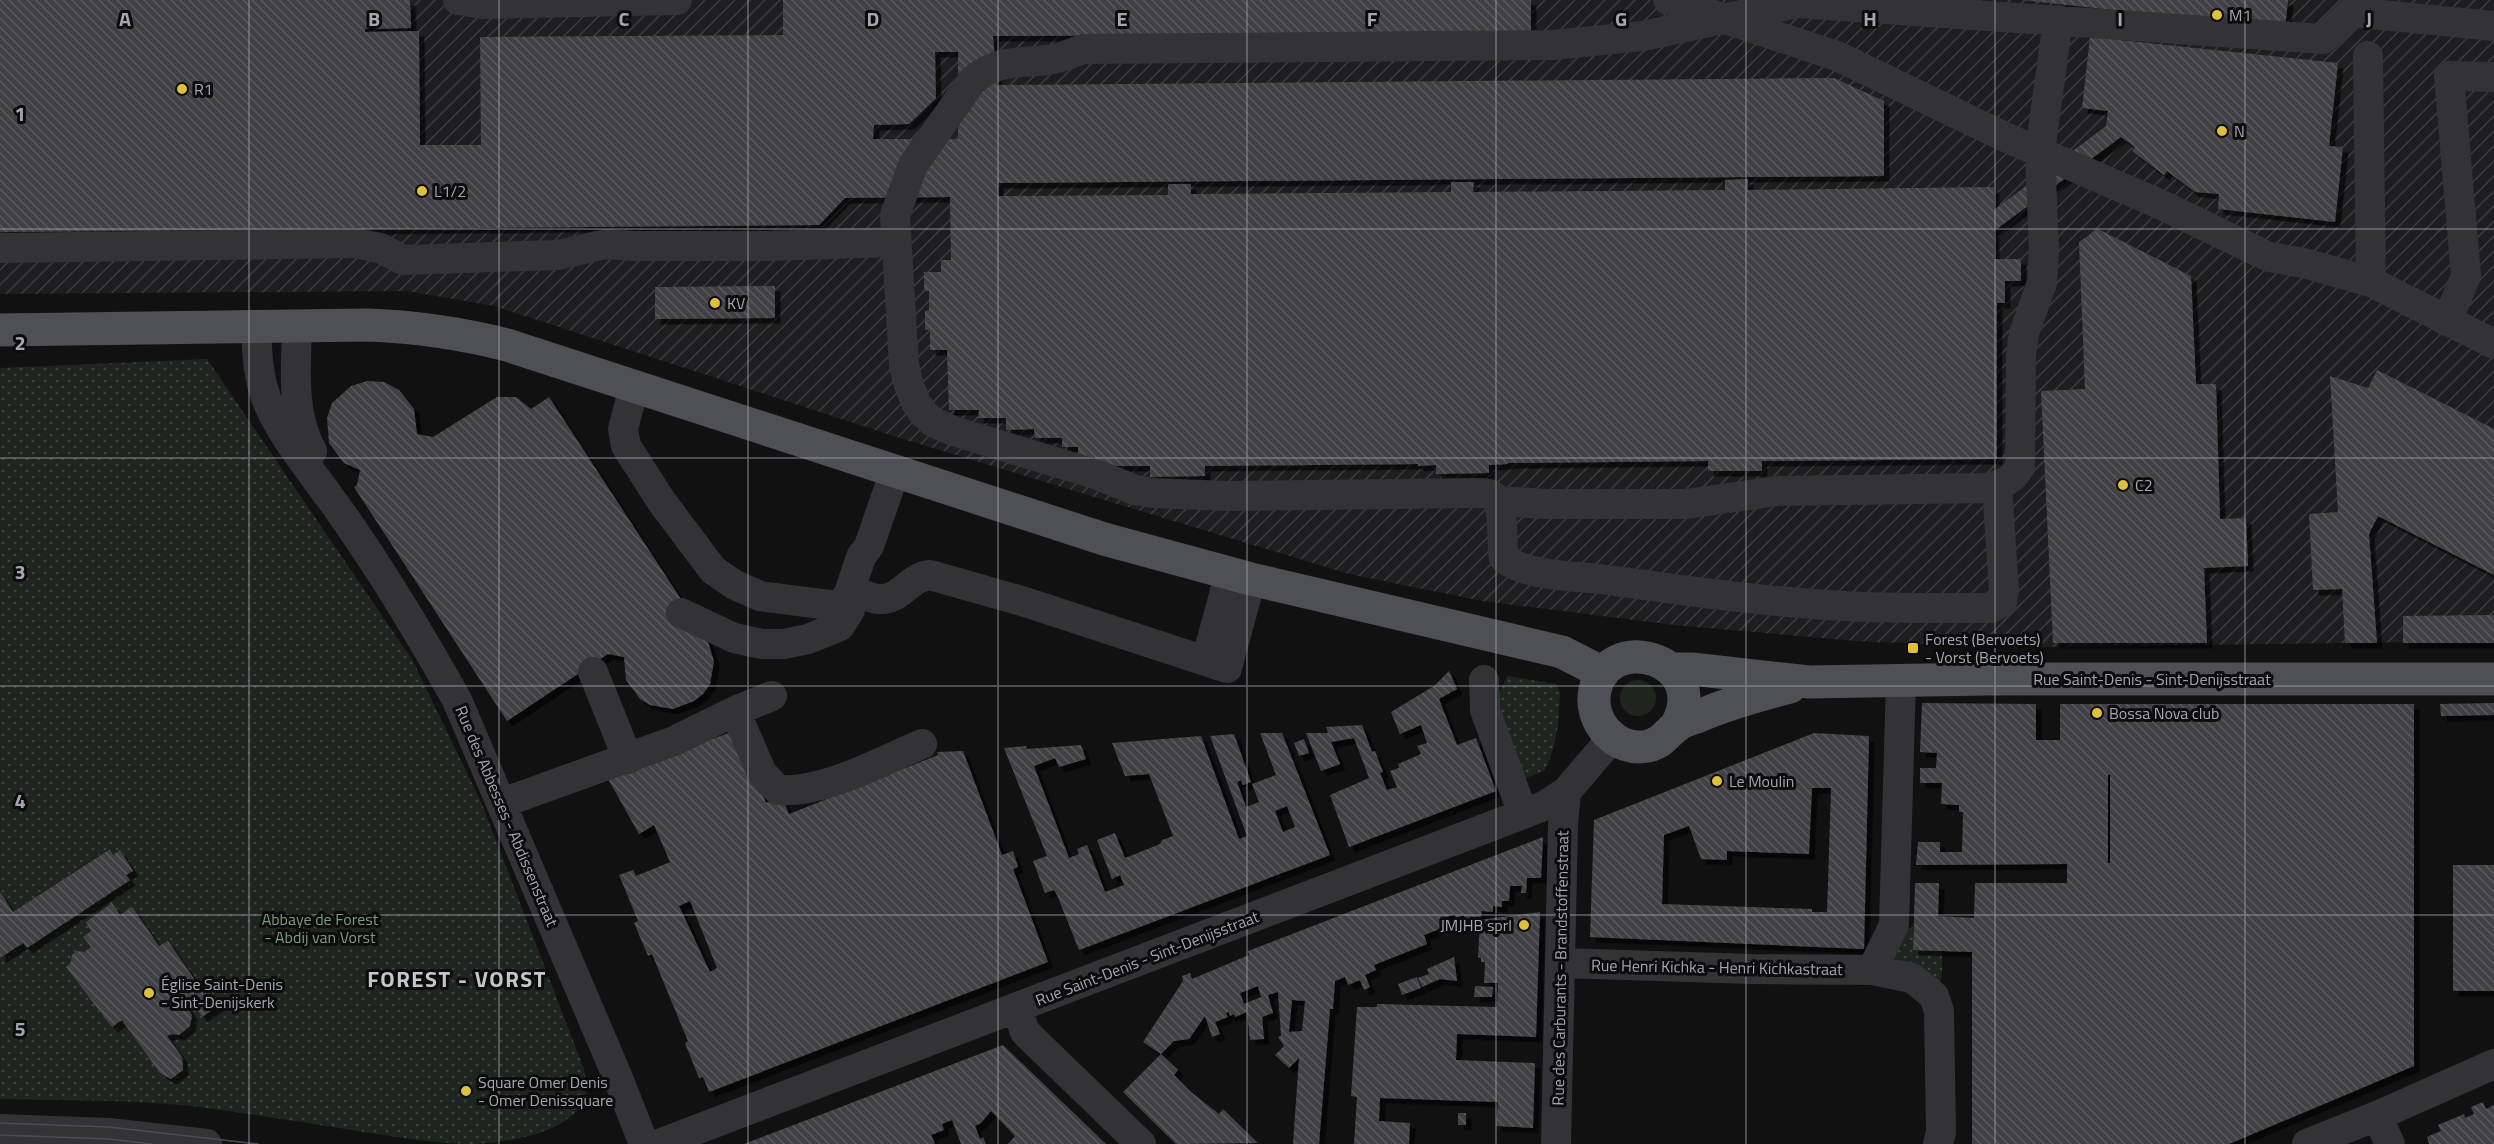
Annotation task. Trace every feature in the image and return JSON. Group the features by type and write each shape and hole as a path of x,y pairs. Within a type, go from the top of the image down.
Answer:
{"main road":[{"path":"0,330 369,325 423,327 507,345 1104,539 1241,576 1562,652 1603,673 1595,689 1594,707 1600,724 1612,738"},
{"name":"Rue Saint-Denis - Sint-Denijsstraat","path":"1603,673 1623,658 1636,656 1660,661 1671,669 1809,682 2494,679"},
{"path":"1671,669 1682,686 1684,706 1677,725"},
{"name":"Rue Saint-Denis - Sint-Denijsstraat","path":"1612,738 1629,746 1647,746 1665,739 1677,725 1729,703 1809,682"}],"street":[{"path":"458,0 483,4 677,0"},
{"path":"1668,0 1838,56 2004,137 2164,206 2270,257 2304,263 2371,282 2494,344"},
{"path":"2058,20 2040,152 2044,251 2042,283 2024,333 2021,354 2019,467 2015,476 1997,486 1976,489 1777,491 1686,504 1546,504 1498,501 1491,495 1476,493 1227,496 1152,493 1136,490 953,431 933,422 916,403 904,365 895,215 913,165 972,81 984,71 1012,62 1048,60 1083,49 1553,45 1643,36 1798,3 2058,20 2323,39 2351,12 2494,26"},
{"path":"2368,56 2371,282"},
{"path":"2447,321 2466,276 2449,76 2494,77"},
{"path":"0,248 356,243 381,248 403,260 427,260 558,255 606,244 769,246 895,242"},
{"name":"Rue des Abbesses - Abdissenstraat","path":"256,327 257,366 268,404 310,472 336,506 430,651 457,700 644,1144"},
{"name":"Rue des Abbesses - Abdissenstraat","path":"297,327 296,395 302,433 320,466 336,506"},
{"path":"634,387 623,429 626,446 662,502 713,570 735,585 760,596 837,606 849,593"},
{"path":"681,613 734,638 762,644 784,644 808,639 840,626 850,610 849,593 861,557 869,546 889,469"},
{"path":"1498,501 1501,516 1501,548 1504,558 1522,568 1638,584 1842,606 1909,609 1991,608 2002,602 2004,591 1997,486"},
{"path":"849,593 888,599 899,594 919,576 930,575 1025,602 1217,665 1241,576"},
{"path":"593,672 628,759"},
{"path":"1484,680 1485,710 1523,814"},
{"path":"1872,970 1894,926 1901,680"},
{"path":"502,803 674,741 735,711 772,696"},
{"path":"735,711 762,773 778,790 797,791 832,781 922,744"},
{"name":"Rue Saint-Denis - Sint-Denijsstraat","path":"659,1144 1544,806 1566,792 1612,738"},
{"name":"Rue des Carburants - Brandstoffenstraat","path":"1556,1144 1562,963 1563,825 1566,792"},
{"name":"Rue Henri Kichka - Henri Kichkastraat","path":"1562,963 1872,970 1912,978 1934,996 1940,1024 1941,1132 1938,1144"},
{"path":"1017,1008 1025,1032 1141,1144"},
{"path":"2307,1144 2494,1064"},
{"path":"2377,1116 2390,1144"},
{"path":"0,1129 110,1133 207,1144"}],"shaded area":[{"path":"0,0 2494,0 2494,641 2043,647 1869,642 1683,626 1482,601 1349,574 903,439 494,306 407,291 0,294"}],"green space":[{"name":"Abbaye de Forest - Abdij van Vorst","path":"207,359 413,661 482,804 584,1069 586,1091 581,1105 557,1126 522,1138 461,1144 409,1139 175,1104 0,1099 0,958 23,943 27,948 129,880 126,875 133,871 120,850 113,855 109,849 13,912 0,893 0,368"},
{"path":"1507,676 1556,684 1560,691 1557,732 1549,762 1544,771 1518,781 1493,707"},
{"path":"1638,680 1651,685 1656,698 1651,711 1638,716 1625,711 1620,698 1625,685"},
{"path":"1913,927 1913,949 1942,951 1940,982 1895,966 1892,956 1902,931"}],"building":[{"path":"0,0 410,0 411,28 365,29 365,32 419,31 420,145 481,145 480,37 783,35 783,0 1531,0 1531,33 993,36 997,85 1834,78 1884,101 1884,176 998,183 998,196 1168,195 1168,184 1191,184 1191,194 1451,192 1451,182 1474,182 1473,192 1725,190 1725,180 1748,179 1748,190 1994,187 1994,210 2106,126 2108,111 2082,108 2090,37 2338,63 2329,146 2343,147 2335,222 2218,209 2219,194 2195,192 2167,171 2164,175 2132,151 2135,147 2121,137 1994,231 1994,259 2021,259 2021,281 2005,281 2005,303 1997,303 1997,459 1762,461 1762,471 1708,471 1708,461 1507,463 1489,465 1489,473 1436,474 1436,465 1418,466 1418,464 1205,466 1205,476 1150,477 1150,466 1095,466 1095,457 1078,458 1078,447 1062,447 1062,438 1035,438 1034,429 1006,430 1006,418 978,418 979,410 949,410 947,350 930,350 930,330 925,330 925,311 929,310 929,291 924,291 924,272 941,272 941,260 951,260 950,197 845,198 819,225 0,232","holes":["935,52 958,52 958,139 873,139 874,125 909,124 936,98"]},
{"name":"M1","path":"2023,0 2288,0 2285,29"},
{"name":"C2","path":"2098,229 2191,276 2196,384 2216,384 2220,519 2246,518 2248,566 2204,568 2207,643 2053,643 2041,391 2085,389 2079,242"},
{"name":"KV","path":"775,286 775,318 655,319 655,287"},
{"path":"2377,370 2494,429 2494,575 2378,516 2369,534 2377,643 2345,643 2342,589 2313,590 2309,514 2338,512 2330,376 2368,388"},
{"path":"367,381 384,382 399,390 414,409 417,434 433,437 497,397 516,397 531,409 549,397 707,639 714,661 710,684 703,694 694,701 673,709 650,705 640,699 626,680 624,657 608,654 507,721 354,487 357,485 360,470 344,463 329,443 327,418 332,403 351,386"},
{"path":"2494,615 2494,643 2403,643 2403,616"},
{"path":"1449,671 1457,689 1439,699 1457,745 1476,738 1496,791 1349,847 1330,795 1369,778 1354,738 1331,742 1340,764 1321,771 1306,733 1328,733 1326,727 1362,725 1372,752 1375,751 1387,790 1397,787 1390,771 1399,768 1398,764 1421,754 1417,746 1427,743 1421,725 1400,734 1391,712 1434,686"},
{"path":"1922,703 2036,704 2036,740 2060,740 2060,704 2414,704 2414,1066 2229,1144 1972,1144 1972,952 1913,950 1915,883 1939,883 1938,916 1974,918 1975,883 2067,883 2067,864 1916,865 1918,842 1940,842 1940,852 1962,852 1963,812 1959,812 1959,805 1941,804 1942,783 1920,783 1920,768 1936,768 1937,753 1920,752","holes":["2108,775 2110,775 2110,863 2108,863"]},
{"path":"2494,703 2494,715 2441,716 2440,704"},
{"path":"737,730 766,803 782,797 789,814 938,755 937,752 963,751 1002,855 1013,851 1018,867 1013,869 1048,962 709,1092 703,1077 699,1078 685,1043 688,1041 652,954 648,956 634,923 638,921 619,875 633,870 636,876 670,862 654,825 639,834 607,777","holes":["690,901 717,968 710,972 679,906"]},
{"path":"1260,733 1282,733 1330,855 1079,950 1057,895 1054,890 1045,893 1033,861 1047,856 1004,748 1026,746 1027,749 1081,745 1086,759 1059,767 1055,758 1034,766 1069,858 1079,854 1077,849 1087,845 1105,892 1124,885 1120,875 1112,879 1097,840 1115,833 1125,858 1160,844 1162,840 1173,836 1149,774 1125,776 1112,743 1201,736 1239,839 1247,836 1210,736 1234,734 1251,782 1243,785 1241,780 1237,782 1246,807 1259,802 1252,784 1276,775","holes":["1287,806 1295,827 1283,832 1275,811"]},
{"path":"1814,733 1869,736 1864,949 1590,937 1594,820","holes":["1812,788 1831,788 1827,912 1812,912 1812,909 1662,904 1664,835 1689,826 1701,859 1727,860 1727,851 1809,854"]},
{"path":"1304,739 1309,753 1299,756 1294,743"},
{"path":"1543,837 1541,878 1527,878 1526,893 1521,893 1522,886 1510,886 1509,901 1502,901 1502,907 1493,906 1493,912 1482,911 1480,920 1467,925 1464,915 1456,918 1455,914 1441,919 1445,927 1424,935 1427,944 1374,965 1376,970 1365,975 1370,987 1364,990 1360,980 1348,985 1345,977 1335,981 1333,1009 1330,1009 1319,1144 1293,1144 1299,1058 1289,1068 1275,1055 1284,1046 1278,1037 1281,1036 1278,992 1268,995 1273,1013 1262,1017 1264,1039 1250,1040 1247,1012 1235,1017 1234,1014 1230,1016 1229,1012 1226,1013 1228,1017 1215,1022 1220,1034 1212,1037 1205,1016 1189,1039 1174,1041 1161,1054 1143,1042 1183,981 1182,976 1190,973 1192,979 1249,955 1248,951","holes":["1258,986 1261,997 1244,1004 1240,993","1292,1000 1305,1001 1302,1031 1289,1032"]},
{"path":"110,849 113,855 120,850 133,871 126,875 130,880 27,948 23,943 0,958 0,892 13,912"},
{"path":"2453,865 2494,865 2494,991 2453,991"},
{"name":"Église Saint-Denis - Sint-Denijskerk","path":"112,903 120,915 132,907 159,946 168,941 201,989 204,986 219,1005 202,1017 190,1000 185,1004 192,1015 190,1026 179,1035 167,1036 182,1057 183,1070 171,1079 160,1073 122,1020 112,1027 66,967 71,962 72,955 77,951 85,952 91,947 83,937 91,931 86,922"},
{"path":"1540,912 1536,1037 1457,1034 1456,1060 1535,1063 1533,1128 1496,1126 1498,1102 1380,1098 1379,1121 1410,1123 1409,1144 1354,1144 1357,1097 1351,1096 1357,1007 1377,1007 1377,1004 1497,1007 1498,983 1484,983 1485,962 1481,962 1481,958 1478,957 1480,920"},
{"path":"1454,957 1457,981 1440,979 1422,987 1418,978 1429,974 1427,969"},
{"path":"1417,977 1421,988 1402,995 1398,984"},
{"path":"1475,986 1493,987 1492,997 1474,997"},
{"path":"1003,1045 1106,1144 1008,1144 1015,1136 991,1111 981,1123 975,1126 980,1139 983,1137 986,1144 961,1144 952,1120 942,1124 944,1130 931,1135 935,1144 744,1144"},
{"path":"1161,1054 1178,1070 1174,1075 1191,1092 1219,1114 1223,1109 1258,1143 1176,1144 1123,1092"},
{"path":"2483,1102 2486,1109 2494,1105 2494,1144 2429,1144 2427,1137 2441,1131 2438,1125 2464,1114 2465,1118 2474,1114 2471,1107"},
{"path":"1458,1113 1466,1113 1466,1125 1458,1125"}],"tram line":[{"path":"0,1123 109,1127 258,1144"},
{"path":"0,1135 109,1139 152,1144"}],"place":[{"name":"M1","path":"2217,15"},
{"name":"R1","path":"182,89"},
{"name":"N","path":"2222,131"},
{"name":"L1/2","path":"422,191"},
{"name":"KV","path":"715,303"},
{"name":"C2","path":"2123,485"},
{"name":"Forest (Bervoets) - Vorst (Bervoets)","path":"1913,648"},
{"name":"Bossa Nova club","path":"2097,713"},
{"name":"Le Moulin","path":"1717,781"},
{"name":"JMJHB sprl","path":"1524,925"},
{"name":"Église Saint-Denis - Sint-Denijskerk","path":"149,993"},
{"name":"Square Omer Denis - Omer Denissquare","path":"466,1091"}],"district":[{"name":"FOREST - VORST","path":"457,979"}]}
